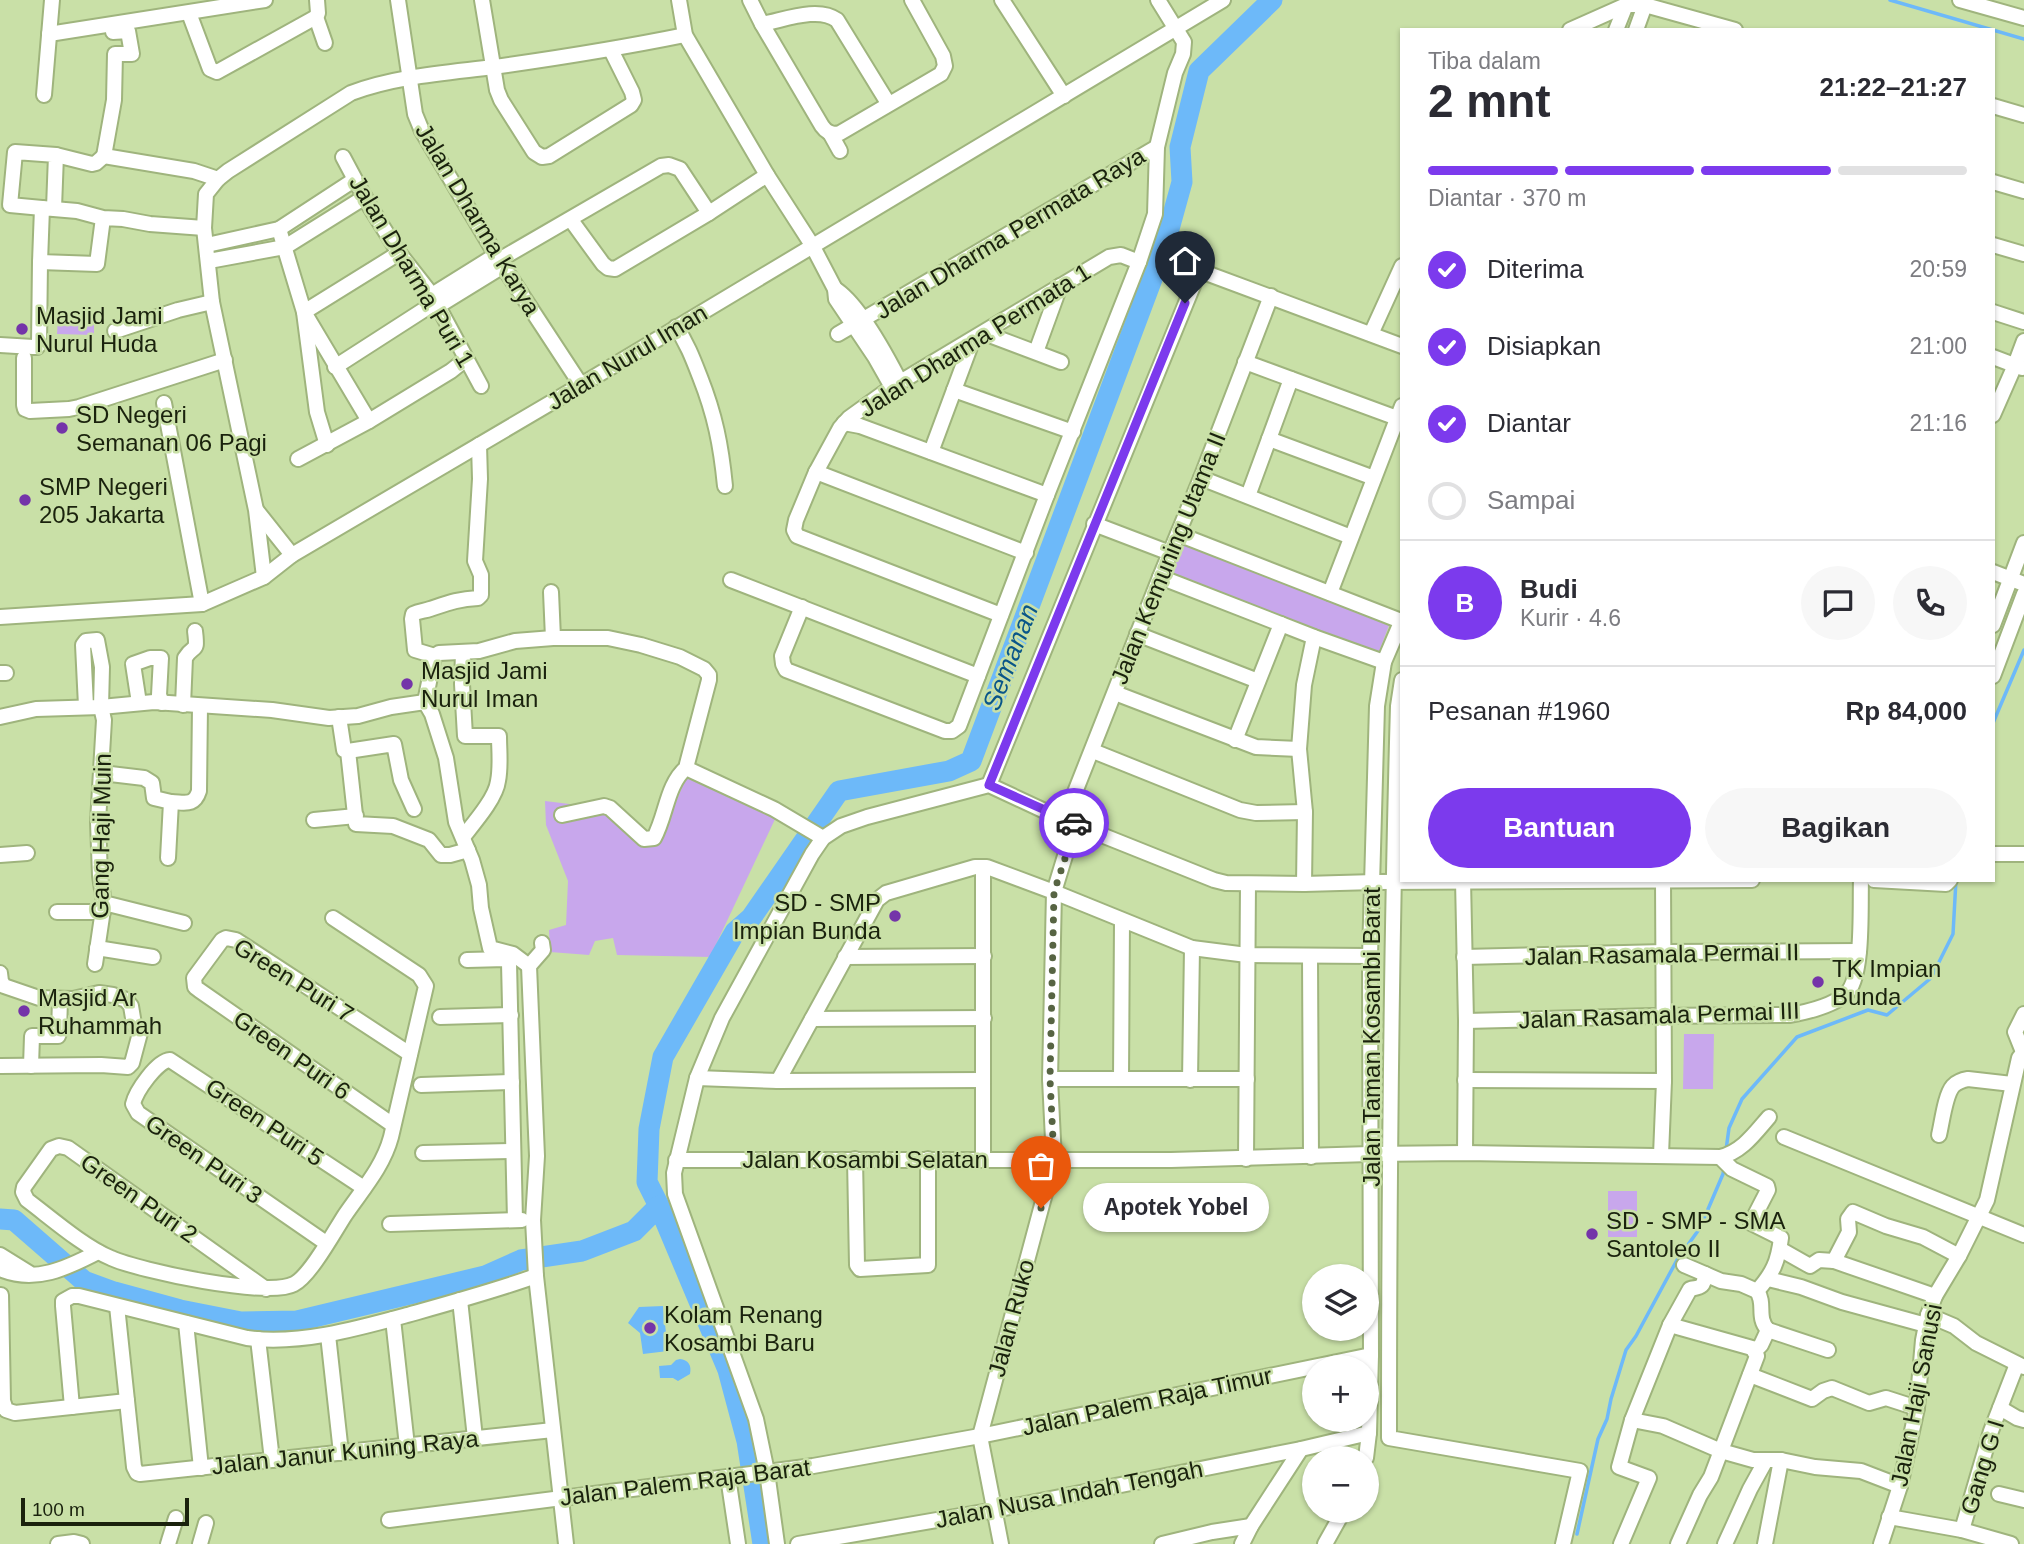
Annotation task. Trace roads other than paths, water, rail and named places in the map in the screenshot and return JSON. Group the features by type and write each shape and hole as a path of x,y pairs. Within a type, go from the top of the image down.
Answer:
{"street":[{"path":"44,95 52,0"},
{"path":"49,34 265,0"},
{"path":"317,0 316,17 325,43"},
{"name":"Jalan Dharma Karya","path":"398,0 415,114 422,131 499,260 581,385"},
{"path":"485,0 497,90 534,152 542,157 549,156 632,105 632,92 611,50"},
{"path":"264,577 256,510 212,302 205,228 206,194 218,179 351,93 409,77 611,50 685,35 679,0"},
{"path":"750,0 822,126 830,133 840,151"},
{"path":"830,133 840,132 944,70 943,57 912,0"},
{"path":"1002,0 1063,96"},
{"path":"802,607 782,656 786,670 945,731 952,731 959,726 1046,495 1139,262 1155,214 1157,146 1184,42 1158,0"},
{"name":"Jalan Nurul Iman","path":"0,617 202,604 264,577 292,555 1223,0"},
{"path":"1960,0 1981,3 2024,18"},
{"path":"1617,28 1626,5"},
{"path":"1574,28 1626,5 1645,5 1728,28"},
{"path":"1637,28 1645,5"},
{"path":"189,13 210,69 215,72 316,17"},
{"path":"762,24 818,13 829,14 837,20 888,103"},
{"path":"104,26 107,33 128,31 132,54 115,54 114,100 104,156 92,164 55,155 15,152 6,176 11,206 77,211 103,218 205,228"},
{"name":"Jalan Dharma Permata Raya","path":"685,35 767,175 812,245 835,289 836,299 858,323 896,385"},
{"path":"1995,107 2024,115"},
{"name":"Jalan Dharma Permata Raya","path":"838,334 1157,146"},
{"path":"0,345 37,346 40,262 55,155"},
{"path":"104,156 194,171 218,179"},
{"name":"Jalan Dharma Puri 1","path":"343,157 354,180 400,253 435,301 481,386"},
{"path":"335,367 499,260 658,167 680,169 709,213"},
{"path":"571,220 603,264 614,269 767,175"},
{"path":"208,246 279,229 354,180"},
{"path":"1995,183 2024,191"},
{"path":"209,261 285,247 365,197"},
{"path":"40,262 97,264 103,218"},
{"path":"279,229 304,312 317,412 327,445"},
{"path":"1995,246 2024,254"},
{"path":"304,312 400,253"},
{"name":"Jalan Dharma Permata 1","path":"1001,615 797,536 794,530 796,520 816,472 844,423 896,385 1109,257 1121,255 1139,262"},
{"path":"1371,334 1400,270"},
{"path":"989,785 1195,278 1206,273 1400,345"},
{"path":"1036,352 1060,286"},
{"name":"Jalan Kemuning Utama II","path":"1050,1079 1054,892 1070,822 1115,693 1271,296"},
{"path":"115,331 212,302"},
{"path":"304,312 369,421"},
{"path":"1995,313 2024,321"},
{"path":"676,327 690,350 712,408 720,443 725,486"},
{"path":"931,452 978,336 1036,352 1060,362"},
{"path":"1995,411 2020,367 2024,341"},
{"path":"24,358 24,405 25,409 30,411 79,407 225,360"},
{"path":"298,460 369,421 466,359"},
{"path":"1995,359 2020,367"},
{"path":"1245,362 1399,412 1330,593"},
{"path":"1248,496 1291,379"},
{"path":"954,390 1073,432"},
{"path":"164,403 202,604"},
{"path":"844,423 860,426 1046,495"},
{"path":"1269,439 1374,478"},
{"path":"435,656 415,650 413,614 447,602 481,596 481,575 475,561 481,479 479,445"},
{"path":"816,472 1026,552"},
{"path":"1201,478 1351,537"},
{"path":"256,510 292,555"},
{"path":"1094,524 1170,552"},
{"path":"1178,534 1400,621"},
{"path":"1995,621 2018,581 2024,543"},
{"path":"1995,573 2018,581"},
{"path":"1160,577 1384,662"},
{"path":"732,580 978,676"},
{"path":"551,592 553,638"},
{"path":"1995,671 2024,594"},
{"name":"Jalan Taman Kosambi Barat","path":"1371,1355 1378,1153 1382,882 1377,706 1384,662 1400,623"},
{"path":"1235,740 1281,624"},
{"path":"183,705 185,658 197,644 195,631"},
{"path":"1138,634 1258,681"},
{"path":"1304,884 1305,812 1299,749 1304,685 1314,637"},
{"path":"529,966 513,954 490,948 479,885 456,822 446,758 432,714 425,702 435,656 439,653 491,649 516,641 608,638 680,657 704,669 709,680 687,767 675,780 654,838 644,839 610,808 604,806 562,815"},
{"name":"Gang Haji Muin","path":"86,706 83,645 86,641 97,640 101,656 101,707 104,720 98,822 103,908 95,964"},
{"path":"348,751 357,824 393,826 429,840 441,855 450,855 466,844 498,784 499,736 465,736 463,652"},
{"path":"139,703 133,664 150,658 161,658 159,695 162,703"},
{"path":"1115,693 1256,747 1299,749"},
{"name":"Jalan Taman Kosambi Barat","path":"1400,693 1382,882 1370,956 1389,1438 1580,1471 1563,1544"},
{"path":"0,717 36,709 162,703 339,717 359,716 391,707 425,702"},
{"path":"102,773 144,778 152,783 154,798 191,803 199,791 200,706"},
{"path":"339,717 344,750 394,744 401,780 414,809"},
{"path":"1093,751 1240,810 1256,813 1305,812"},
{"path":"687,767 694,773 774,809 822,836"},
{"path":"777,1544 757,1419 674,1194 674,1173 697,1078 722,1018 822,836 867,817 989,785 1070,822 1214,880 1248,884 1400,882"},
{"path":"168,858 171,802"},
{"path":"314,820 356,816"},
{"path":"0,855 27,853"},
{"path":"1995,854 2024,853"},
{"path":"778,1081 877,900 882,896 975,867 983,867 1054,892 1192,948 1247,955 1370,956"},
{"path":"983,867 984,1159"},
{"path":"1463,882 1465,1153"},
{"path":"1661,1155 1664,1082 1663,882"},
{"path":"1859,951 1861,882"},
{"path":"1928,882 1948,882"},
{"path":"1246,1159 1248,884"},
{"path":"57,912 103,908 184,923"},
{"path":"0,1269 15,1273 52,1273 91,1255 157,1273 242,1287 286,1288 299,1281 383,1160 425,990 424,981 419,975 333,918"},
{"path":"1121,1079 1122,921"},
{"name":"Green Puri 7","path":"194,982 218,943 231,938 410,1054"},
{"path":"542,943 543,950 529,966 537,1156 533,1220 536,1273 566,1544"},
{"path":"97,948 153,957"},
{"path":"1190,1080 1192,948"},
{"name":"Jalan Rasamala Permai II","path":"1464,957 1859,951"},
{"name":"Jalan Rasamala Permai III","path":"1466,1021 1804,1013 1838,999 1847,992 1854,982 1859,951"},
{"path":"845,957 984,956"},
{"path":"1310,956 1311,1157"},
{"path":"467,960 508,960 515,1220"},
{"path":"0,973 4,986 38,998 73,999 99,993 126,1000 131,1006 134,1024 140,1031 130,1066 0,1066"},
{"name":"Green Puri 6","path":"194,982 198,990 393,1125"},
{"path":"31,1066 32,1036 59,1033 60,999"},
{"path":"2023,1052 2015,1032 2024,1014"},
{"path":"440,1017 511,1015"},
{"path":"812,1019 984,1018"},
{"name":"Jalan Haji Sanusi","path":"1881,1544 1900,1486 1917,1408 1927,1320 1935,1296 1980,1216 1992,1183 2012,1084 2023,1052"},
{"name":"Green Puri 5","path":"166,1060 175,1062 364,1188"},
{"name":"Green Puri 3","path":"166,1060 136,1095 133,1104 138,1113 326,1243"},
{"path":"697,1078 778,1081 984,1080"},
{"path":"1050,1079 1247,1079"},
{"name":"Jalan Ruko","path":"980,1436 1054,1160 1050,1079"},
{"path":"1939,1135 1949,1094 1954,1085 1968,1079 2012,1084"},
{"path":"1465,1080 1664,1082"},
{"path":"421,1085 512,1082"},
{"path":"1720,1157 1739,1149 1769,1117"},
{"path":"1784,1137 2024,1235"},
{"name":"Green Puri 2","path":"91,1255 27,1200 23,1192 26,1183 51,1149 59,1146 68,1148 266,1289"},
{"path":"423,1153 513,1151"},
{"name":"Jalan Kosambi Selatan","path":"676,1160 1246,1159 1378,1153 1720,1157"},
{"path":"1720,1157 1732,1168 1767,1186 1768,1190 1751,1223 1781,1238 1780,1249 1774,1270 1757,1291"},
{"path":"855,1159 857,1265 860,1269 928,1265 928,1159"},
{"path":"1834,1261 1849,1232 1848,1219 1853,1212 1923,1237 1959,1256"},
{"path":"390,1224 533,1220"},
{"path":"1780,1249 1810,1266 1819,1260 1834,1261 1935,1296"},
{"path":"0,1255 30,1274"},
{"path":"1684,1265 1721,1281 1741,1284 1757,1291 1760,1296 1761,1321 1768,1330 1828,1350"},
{"path":"72,1407 63,1301 72,1296 258,1339 328,1335 460,1300 536,1273"},
{"path":"1621,1544 1649,1478 1619,1466 1632,1420 1670,1325 1690,1289 1698,1289 1702,1285 1705,1274"},
{"path":"1768,1279 1801,1287 1842,1302 1954,1326 1976,1343 2020,1366"},
{"path":"1,1294 3,1401 6,1410 15,1413 127,1401 117,1306"},
{"path":"460,1300 475,1438"},
{"path":"393,1319 407,1446"},
{"path":"186,1323 201,1468"},
{"path":"1670,1325 1752,1348 1757,1356 1711,1477 1678,1544"},
{"path":"1755,1351 1762,1345 1768,1330"},
{"path":"328,1335 341,1453"},
{"path":"258,1339 272,1461"},
{"name":"Gang G I","path":"1962,1530 1980,1465 2000,1408 2020,1366"},
{"name":"Jalan Palem Raja Timur","path":"980,1436 1302,1369"},
{"path":"1750,1374 1812,1399 1832,1388 1869,1403 1886,1398 1917,1408"},
{"name":"Jalan Janur Kuning Raya","path":"127,1401 134,1467 137,1473 144,1474 553,1430"},
{"path":"2000,1408 2024,1420"},
{"path":"1632,1420 1663,1426 1721,1451 1753,1460 1781,1460 1815,1467 1861,1471 1900,1486"},
{"name":"Jalan Taman Kosambi Barat","path":"1367,1446 1369,1433"},
{"name":"Jalan Nusa Indah Tengah","path":"798,1544 995,1510 1369,1433"},
{"path":"980,1436 1001,1544"},
{"name":"Jalan Palem Raja Barat","path":"389,1520 813,1466 980,1436"},
{"path":"1242,1544 1301,1449"},
{"path":"1725,1544 1749,1489 1766,1460"},
{"path":"1765,1544 1781,1460"},
{"path":"732,1476 738,1544"},
{"path":"1999,1494 2024,1500"},
{"path":"1889,1517 1962,1530 2011,1544"},
{"path":"168,1544 176,1518"},
{"path":"200,1544 206,1523"},
{"path":"1325,1544 1337,1523"},
{"path":"1162,1544 1212,1538 1251,1526"},
{"path":"58,1544 82,1544"}],"water":[{"name":"Kolam Renang Kosambi Baru","path":"663,1306 668,1351 643,1354 640,1333 628,1323 639,1307"},
{"path":"680,1359 689,1364 690,1374 678,1381 673,1378 660,1378 659,1366 671,1365"}],"waterway":[{"name":"Semanan","path":"659,1206 647,1182 649,1129 663,1057 735,932 751,918 839,791 949,771 971,761 1164,247 1182,182 1180,147 1199,71 1272,0"},
{"path":"1890,0 1986,28"},
{"path":"1995,31 2024,39"},
{"path":"1995,718 2024,650"},
{"path":"1726,1150 1729,1128 1742,1099 1797,1037 1868,1010 1887,1015 1931,978 1953,934 1956,882"},
{"path":"1577,1534 1598,1439 1607,1419 1626,1350 1677,1260 1700,1228 1724,1168"},
{"path":"0,1219 14,1220 84,1281 114,1292 180,1310 241,1322 297,1321 485,1276 521,1260 582,1251 634,1231 659,1206 728,1370 747,1441 763,1544"}],"place":[{"name":"Masjid Jami Nurul Huda","path":"22,329"},
{"name":"SD Negeri Semanan 06 Pagi","path":"62,428"},
{"name":"SMP Negeri 205 Jakarta","path":"25,500"},
{"name":"Masjid Jami Nurul Iman","path":"407,684"},
{"name":"SD - SMP Impian Bunda","path":"895,916"},
{"name":"TK Impian Bunda","path":"1818,982"},
{"name":"Masjid Ar Ruhammah","path":"24,1011"},
{"name":"Apotek Yobel","path":"1041,1208"},
{"name":"SD - SMP - SMA Santoleo II","path":"1592,1234"},
{"name":"Kolam Renang Kosambi Baru","path":"650,1328"}]}
